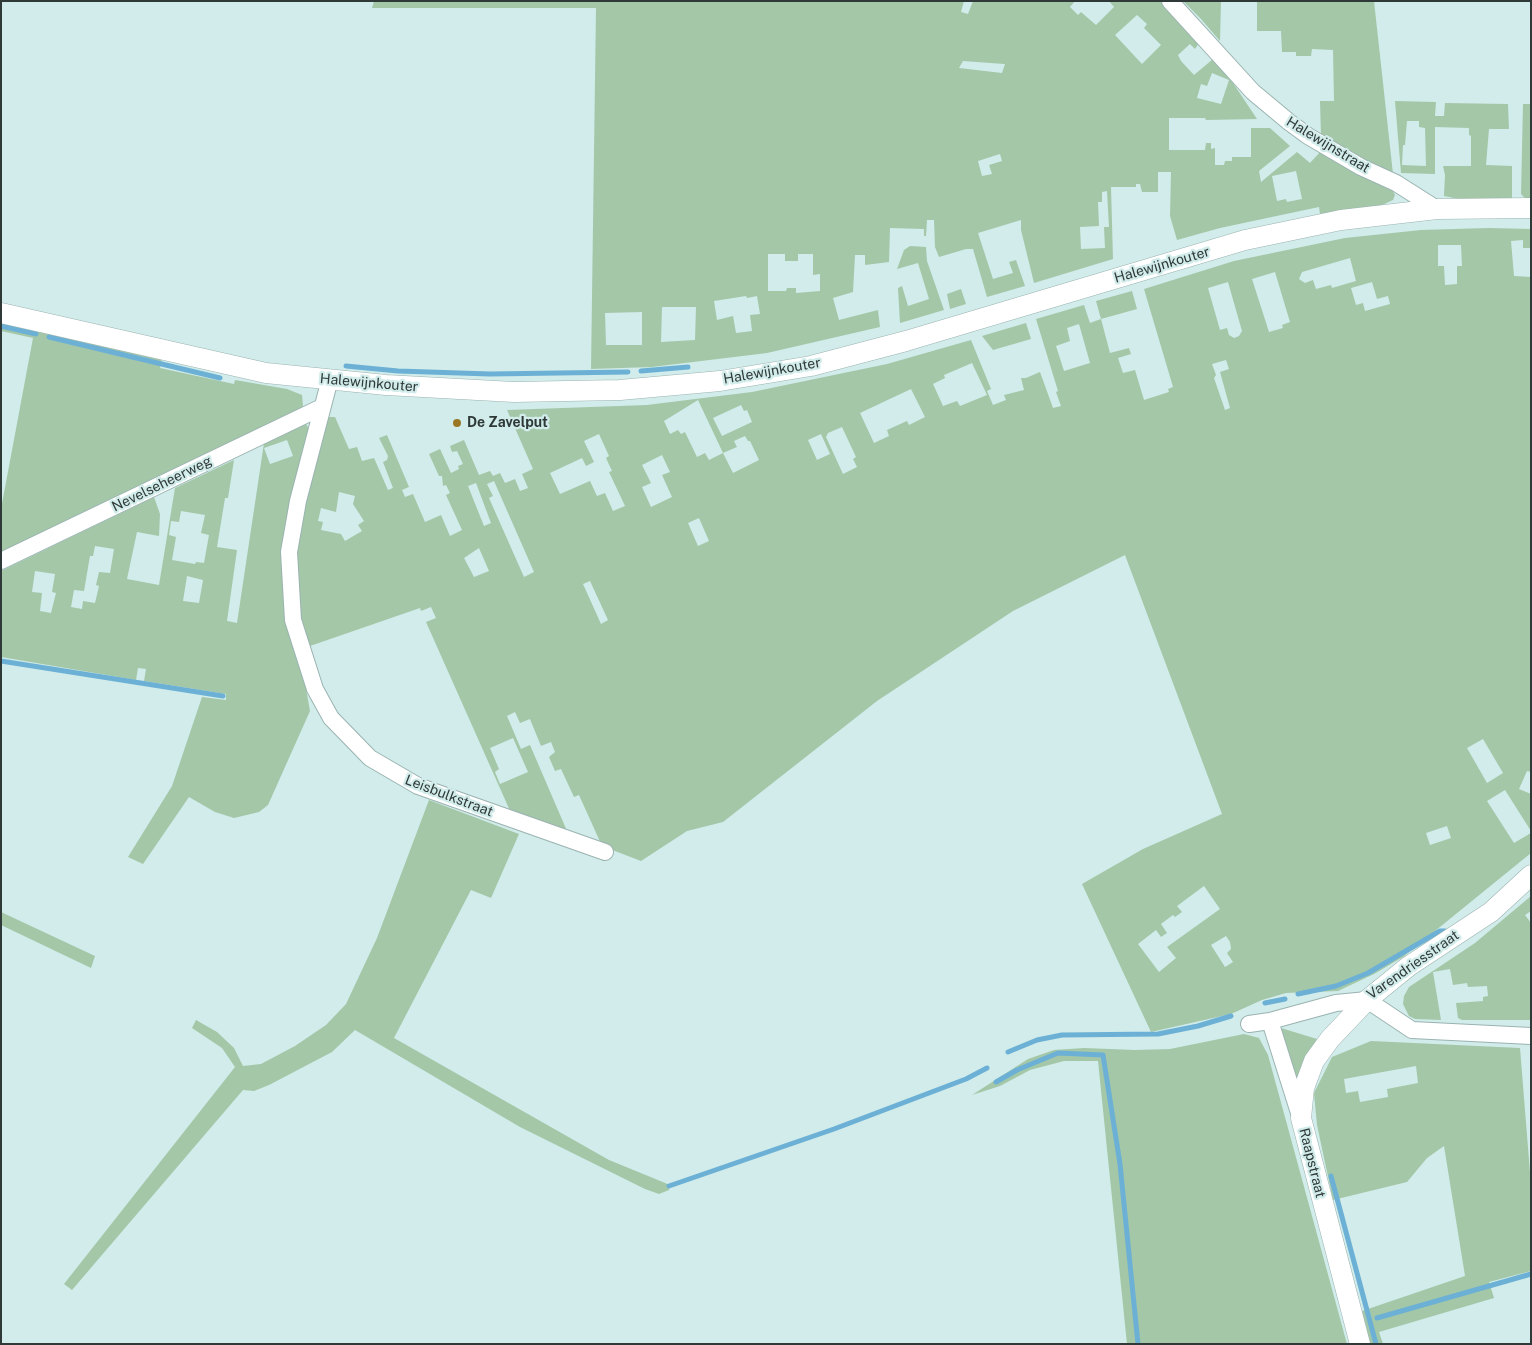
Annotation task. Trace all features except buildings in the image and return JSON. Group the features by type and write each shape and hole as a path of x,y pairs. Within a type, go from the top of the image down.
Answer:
{"street":[{"name":"Halewijnstraat","path":"1170,1 1253,92 1288,122 1361,167 1396,183 1437,209"},
{"name":"Halewijnkouter","path":"1,313 266,373 386,385 514,392 620,390 720,381 811,366 906,341 1245,240 1341,220 1437,209 1531,208"},
{"name":"Leisbulkstraat","path":"330,379 291,532 289,585 293,620 304,656 315,689 331,718 370,758 418,786 605,852"},
{"name":"Nevelseheerweg","path":"1,561 322,407"},
{"name":"Varendriesstraat","path":"1249,1024 1270,1021 1336,1003 1367,1000 1409,966 1491,912 1531,875"},
{"path":"1367,1000 1412,1030 1531,1036"},
{"name":"Raapstraat","path":"1360,1344 1301,1118 1304,1088 1314,1061 1330,1039 1367,1000"},
{"path":"1270,1021 1301,1118"}],"green space":[{"path":"374,1 964,1 961,12 968,14 973,1 1075,1 1070,7 1078,15 1081,12 1096,25 1114,7 1109,1 1162,1 1199,43 1195,49 1190,44 1178,55 1181,61 1194,75 1213,59 1233,83 1257,119 1206,120 1205,118 1169,118 1169,150 1205,150 1206,143 1211,143 1211,149 1215,148 1215,165 1224,165 1225,161 1232,161 1232,157 1251,157 1251,128 1270,128 1290,146 1259,171 1261,182 1297,152 1310,163 1321,151 1392,189 1395,195 1393,200 1380,206 1320,214 1319,207 1220,228 1177,240 1170,216 1171,172 1158,172 1158,192 1142,192 1140,184 1136,184 1136,187 1111,187 1113,259 1034,283 1021,230 1021,220 978,233 993,279 1013,273 1009,262 1016,260 1025,286 987,297 973,249 966,249 939,257 935,247 934,220 927,220 926,236 924,236 924,229 890,228 889,262 865,265 865,255 855,255 853,292 833,298 839,320 878,310 880,327 767,353 652,367 591,369 596,8 372,8","holes":["1137,15 1147,24 1144,28 1161,45 1142,64 1115,35","963,61 1005,64 1002,73 959,68","1212,73 1229,80 1221,104 1197,98 1201,84 1207,86","1000,154 1002,161 989,165 992,174 982,176 978,161","1296,171 1302,199 1287,202 1286,199 1277,201 1272,176","1107,191 1109,227 1104,227 1105,248 1081,249 1080,227 1099,226 1098,202 1102,202 1102,192","768,254 785,254 785,261 798,261 798,254 813,254 813,275 820,274 820,291 796,293 796,288 787,288 786,291 768,291","757,296 760,314 750,315 752,331 736,333 733,316 717,320 714,301","662,307 696,307 695,340 661,342","642,312 642,345 606,345 605,313"]},
{"path":"1183,1 1221,1 1220,41 1201,19"},
{"path":"1257,1 1374,1 1393,174 1321,136 1320,101 1334,101 1333,50 1312,49 1311,56 1296,56 1296,52 1282,52 1281,31 1257,31"},
{"path":"1395,101 1436,102 1435,116 1444,116 1445,103 1508,104 1509,129 1489,129 1486,165 1512,166 1512,200 1469,201 1444,196 1445,175 1443,166 1471,166 1471,136 1469,135 1469,128 1435,127 1435,174 1401,173","holes":["1407,121 1419,121 1419,127 1425,128 1426,166 1402,165"]},
{"path":"1523,104 1531,104 1531,199 1526,199 1521,194"},
{"path":"1531,229 1531,248 1523,248 1523,240 1511,241 1514,276 1531,277 1531,772 1527,771 1519,789 1531,794 1531,831 1505,790 1487,801 1514,843 1531,833 1531,853 1403,957 1374,974 1338,991 1286,993 1262,1000 1231,1014 1151,1032 1082,884 1143,849 1222,814 1125,555 1013,611 877,701 723,822 687,831 641,861 602,846 579,795 574,797 561,769 555,771 549,757 555,752 551,742 541,746 530,719 520,723 515,712 507,716 521,749 530,745 567,831 511,813 426,622 436,618 431,607 421,611 420,608 310,646 300,615 296,576 298,537 306,495 327,417 335,417 349,449 357,447 362,461 374,458 388,490 393,488 383,462 387,460 388,456 379,438 387,435 409,487 402,490 405,497 413,494 425,522 441,515 450,536 462,530 446,495 450,493 446,485 443,486 442,476 439,476 429,454 440,449 451,473 459,469 458,466 463,464 457,451 452,452 450,446 464,440 479,475 490,471 493,476 500,473 505,483 515,479 520,491 528,488 522,474 533,469 507,410 647,405 752,392 887,364 971,340 991,389 987,391 993,405 1006,400 1004,395 1024,390 1021,378 1026,378 1040,372 1053,408 1061,406 1036,319 1084,305 1090,323 1101,319 1110,353 1129,348 1131,354 1118,358 1123,373 1135,370 1144,400 1169,392 1168,389 1173,387 1144,289 1234,261 1345,238 1421,230","holes":["1438,245 1461,245 1462,266 1457,266 1457,284 1445,285 1444,266 1438,266","1350,258 1356,281 1332,288 1331,285 1316,289 1313,280 1305,283 1299,279 1302,272","1275,272 1290,322 1282,325 1283,328 1269,332 1252,279","1228,282 1242,331 1239,336 1234,338 1229,335 1227,328 1220,330 1208,288","1372,282 1377,299 1388,296 1390,304 1365,311 1363,303 1356,305 1351,288","1079,324 1090,363 1064,371 1056,346 1070,341 1067,328","1226,360 1229,369 1220,372 1230,408 1225,410 1214,378 1216,375 1212,364","972,363 987,395 960,406 957,401 943,406 933,384 945,378 944,375","911,389 925,417 909,425 907,421 887,430 889,436 874,443 860,413","698,400 723,453 709,460 705,453 697,457 685,432 681,434 678,430 670,434 664,421","741,405 744,411 747,410 752,422 722,436 713,418","842,427 856,457 853,459 857,467 843,474 826,437 828,433","599,434 609,456 606,458 612,471 609,472 625,506 613,511 605,493 597,496 590,481 560,494 550,473 582,458 586,466 594,462 584,441","821,434 830,454 817,460 808,440","745,436 750,441 759,460 733,473 723,453 737,447 734,441","662,455 670,472 662,475 672,497 651,507 642,487 651,483 642,465","494,481 534,572 524,577 489,498 493,496 487,484","476,483 491,523 484,526 468,486","339,492 355,496 353,504 364,521 358,525 362,531 345,541 341,534 321,530 323,522 318,521 321,508 336,512","699,518 709,541 698,546 688,523","479,548 489,571 474,577 464,558","590,581 608,620 601,624 583,584","513,738 528,772 500,784 495,772 499,769 490,748","1483,739 1503,773 1487,783 1467,748","1447,826 1451,838 1430,845 1426,833","1204,886 1220,909 1167,947 1176,958 1159,972 1138,944 1156,930 1161,937 1167,933 1161,924 1173,915 1175,917 1182,912 1177,906","1226,936 1230,942 1231,949 1227,953 1233,962 1225,967 1211,945"]},
{"path":"910,246 926,247 927,261 944,310 900,323 898,288 902,286 908,306 929,299 918,263 897,269 904,250"},
{"path":"961,289 966,304 950,309 947,294"},
{"path":"1132,291 1137,309 1101,319 1096,301"},
{"path":"1,321 162,358 160,368 234,384 235,380 287,389 302,395 303,406 296,413 1,555 1,509 33,338 1,331"},
{"path":"1026,323 1031,339 993,350 982,336"},
{"path":"306,424 310,431 289,514 305,683 310,711 268,805 259,812 234,818 215,812 189,797 143,864 128,857 172,786 202,697 226,700 226,694 144,681 146,669 138,668 136,680 1,657 1,571 154,497 160,514 159,536 137,532 127,579 159,585 175,488 234,460 228,498 225,498 217,547 237,550 227,621 237,623 264,443","holes":["287,440 293,456 270,464 264,448","181,511 205,515 201,533 209,535 204,563 196,562 195,564 172,560 176,537 169,535 171,521 179,522","95,546 114,549 110,573 99,572 96,585 99,586 95,603 83,601 82,609 71,607 74,590 84,591 90,556 93,556","35,571 55,574 52,592 56,593 51,613 40,611 42,593 32,592","187,576 203,580 199,603 183,601"]},
{"path":"429,800 519,834 491,898 471,890 394,1038 609,1160 670,1185 669,1190 659,1194 645,1189 520,1127 355,1030 332,1052 269,1085 254,1091 243,1090 72,1290 64,1284 235,1067 222,1048 192,1028 196,1020 217,1032 234,1048 243,1066 261,1064 295,1046 326,1025 346,1004 377,938"},
{"path":"1531,896 1531,911 1525,915 1531,923 1531,1020 1462,1020 1458,1018 1456,1003 1483,1001 1483,997 1488,996 1487,986 1468,987 1467,983 1453,985 1450,969 1433,972 1441,1020 1415,1019 1409,1016 1403,1004 1404,996 1409,987 1475,943"},
{"path":"1,912 95,956 91,968 1,925"},
{"path":"1281,1028 1317,1039 1295,1083"},
{"path":"1244,1034 1259,1038 1268,1055 1347,1344 1127,1344 1098,1061 1064,1061 1030,1070 1000,1086 972,1095 1028,1059 1054,1050 1084,1048 1170,1049"},
{"path":"1371,1041 1520,1048 1531,1185 1531,1271 1489,1282 1494,1298 1379,1332 1383,1344 1370,1344 1362,1311 1465,1276 1444,1146 1427,1158 1407,1182 1333,1200 1317,1125 1314,1093 1332,1057","holes":["1416,1066 1418,1083 1387,1089 1388,1097 1360,1102 1358,1091 1346,1093 1344,1079"]}],"waterway":[{"path":"1,326 36,334"},
{"path":"49,337 220,378"},
{"path":"346,366 398,371 490,374 628,372"},
{"path":"641,371 688,367"},
{"path":"1,661 223,696"},
{"path":"1298,994 1336,986 1368,973 1440,931 1445,931"},
{"path":"1265,1003 1285,999"},
{"path":"1008,1052 1037,1040 1062,1035 1158,1034 1198,1026 1231,1016"},
{"path":"996,1082 1017,1070 1058,1053 1103,1055 1120,1164 1138,1344"},
{"path":"669,1186 834,1129 966,1079 987,1068"},
{"path":"1331,1176 1376,1344"},
{"path":"1377,1318 1531,1274"}],"place":[{"name":"De Zavelput","path":"457,423"}]}
